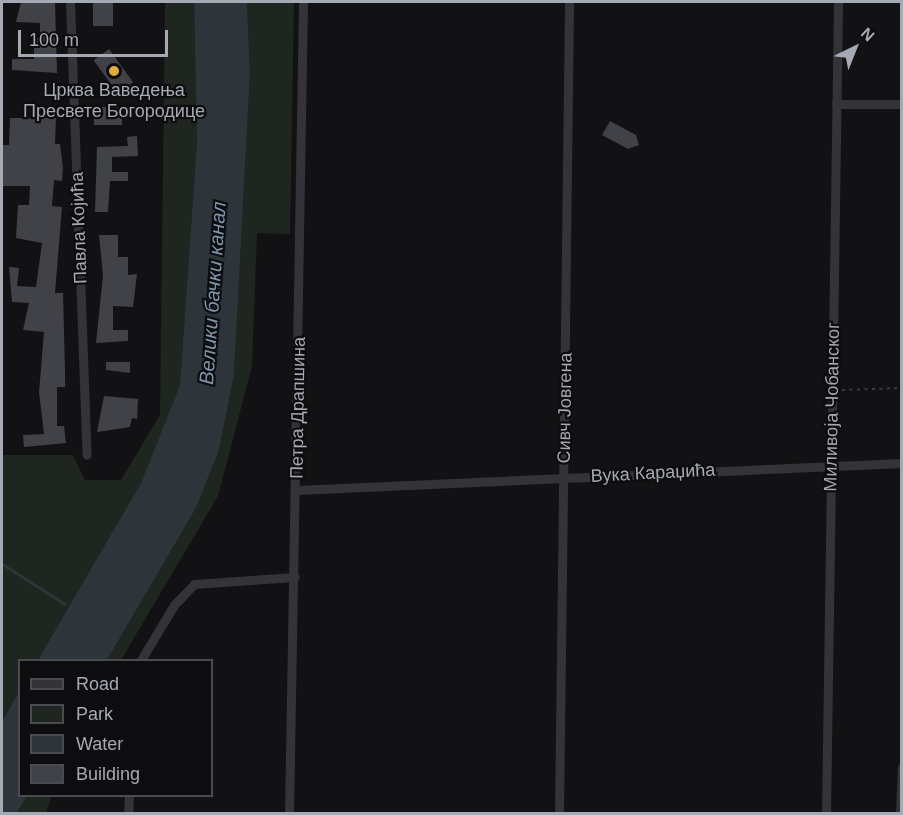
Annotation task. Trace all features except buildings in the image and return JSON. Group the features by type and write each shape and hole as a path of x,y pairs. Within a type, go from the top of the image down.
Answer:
{"street":[{"name":"Павла Којића","path":"70,2 87,455"},
{"name":"Петра Драпшина","path":"289,813 297,490 303,2"},
{"name":"Сивч Јовгена","path":"559,813 569,2"},
{"name":"Миливоја Чобанског","path":"826,813 838,2"},
{"path":"836,104 902,104"},
{"name":"Вука Караџића","path":"297,490 831,464 902,463"},
{"path":"142,659 174,605 194,584 295,577"},
{"path":"900,813 902,767"},
{"path":"128,813 129,797"}],"path":[{"path":"832,390 902,388"}],"green space":[{"path":"165,2 194,2 197,141 180,385 141,483 39,659 18,659 18,693 2,722 2,455 73,455 85,480 121,480 160,415"},
{"path":"247,2 294,2 290,234 257,233 252,366 218,496 122,659 108,659 196,508 219,450 234,375 250,73"},
{"path":"26,797 52,797 46,813 17,814"}],"water":[{"name":"Велики бачки канал","path":"194,2 247,2 250,73 234,375 219,450 196,508 108,659 39,659 141,483 180,385 197,141"},
{"path":"18,693 18,797 26,797 17,813 2,813 2,722"}],"waterway":[{"path":"2,564 65,604"}],"place":[{"name":"Црква Ваведења Пресвете Богородице","path":"114,71"}]}
